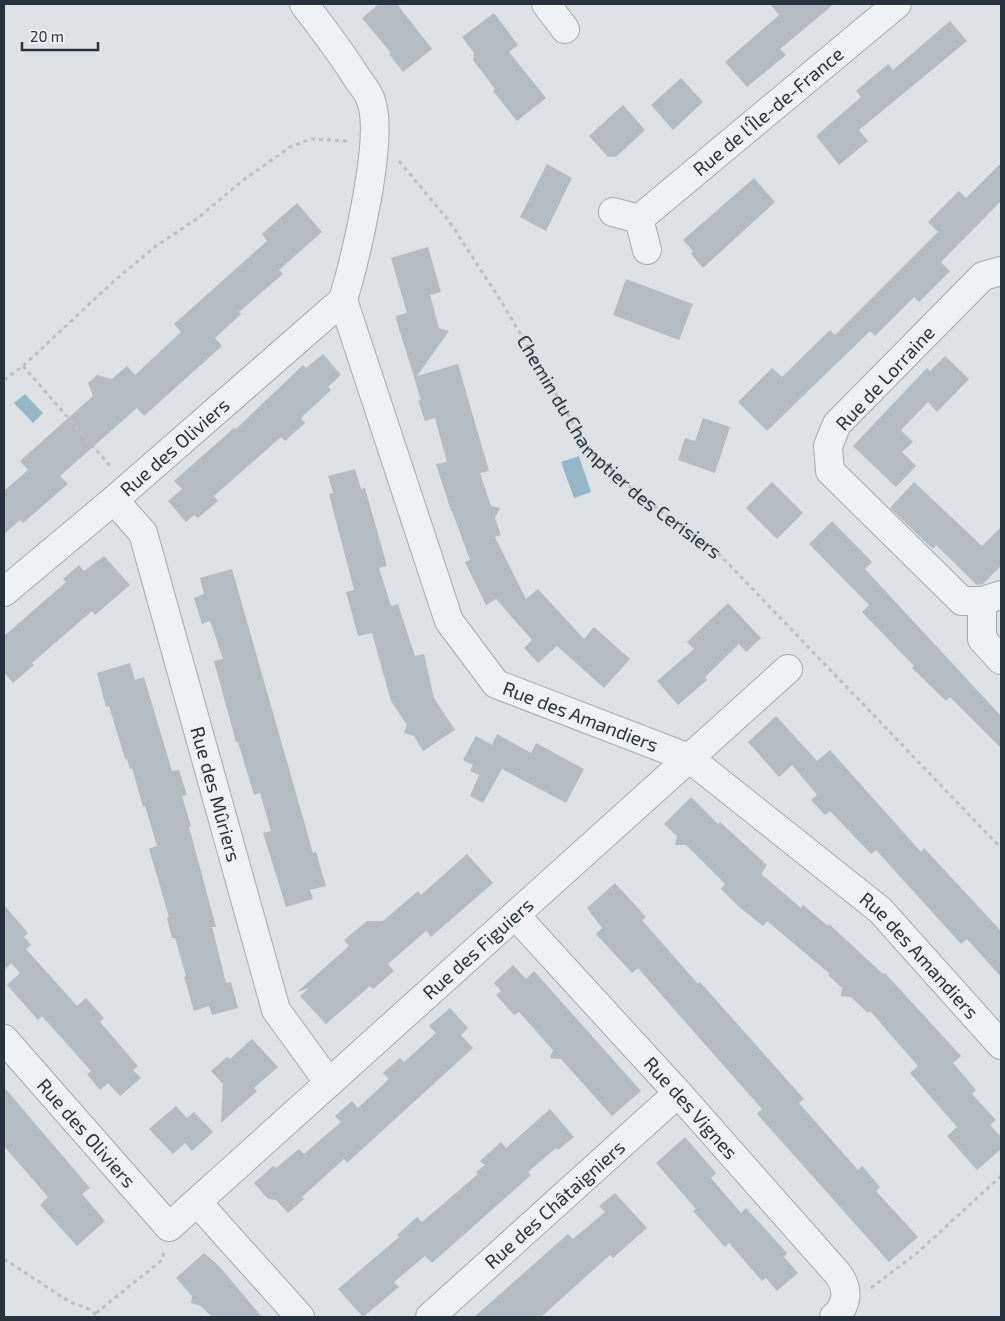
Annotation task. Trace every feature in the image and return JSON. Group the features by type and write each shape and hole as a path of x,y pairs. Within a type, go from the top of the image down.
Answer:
{"street":[{"path":"304,4 342,54 371,101 376,126 366,146 352,269 343,300"},
{"path":"546,4 565,29"},
{"name":"Rue de l'Île-de-France","path":"647,250 626,215 896,4"},
{"name":"Rue de Lorraine","path":"992,598 962,601 830,471 828,446 837,424 983,276 1001,270"},
{"name":"Rue des Oliviers","path":"4,592 122,494 343,300"},
{"name":"Rue des Amandiers","path":"343,300 449,621 496,684 689,758 880,910 1001,1045"},
{"name":"Rue des Mûriers","path":"122,494 143,533 276,1010 329,1083"},
{"path":"992,598 982,639 1001,660"},
{"name":"Rue des Figuiers","path":"169,1227 788,669"},
{"name":"Rue des Vignes","path":"515,915 678,1093 838,1274 843,1281 846,1294 837,1314"},
{"name":"Rue des Oliviers","path":"4,1039 169,1227"},
{"name":"Rue des Châtaigniers","path":"430,1317 678,1093"},
{"path":"197,1202 300,1317"}],"path":[{"name":"Chemin du Champtier des Cerisiers","path":"4,380 23,366 113,282 149,252 198,218 242,181 300,141 323,138 366,146 401,162 449,220 501,301 589,450 639,495 720,555 1001,848"},
{"path":"23,366 122,494"},
{"path":"837,1314 917,1253 1001,1176"},
{"path":"96,1313 162,1260 169,1227"},
{"path":"4,1259 70,1302 96,1313 99,1317"}],"water":[{"path":"25,394 43,413 33,423 14,403"},
{"path":"579,456 591,492 574,498 561,462"}],"building":[{"path":"379,4 397,4 432,49 403,72 389,54 391,53 362,18"},
{"path":"770,4 834,4 780,49 786,55 747,87 725,62 779,15"},
{"path":"494,13 518,45 509,52 546,98 517,121 493,91 495,89 473,60 474,53 462,37"},
{"path":"950,21 967,41 859,130 868,141 839,165 816,136 861,97 856,91 888,64 893,70"},
{"path":"681,78 703,102 673,130 651,105"},
{"path":"623,105 645,130 616,157 608,157 589,136"},
{"path":"1001,163 1001,201 941,262 950,271 919,302 914,297 875,336 870,331 767,431 738,402 772,368 782,377 830,330 835,335 938,232 928,222 959,191 966,198"},
{"path":"547,164 572,178 546,231 520,217"},
{"path":"754,178 775,202 703,268 691,254 693,251 683,240"},
{"path":"297,203 322,232 279,270 283,274 239,312 241,314 215,338 222,346 144,416 137,408 60,476 68,484 23,523 20,520 4,534 4,491 28,470 20,461 93,396 88,383 97,375 112,379 127,366 135,375 181,332 174,324 267,241 262,234"},
{"path":"428,247 441,292 430,295 439,328 449,331 417,376 458,364 489,471 480,473 491,506 500,508 495,518 501,535 495,537 526,599 538,589 584,639 594,627 630,659 604,688 557,646 538,663 524,648 532,640 496,599 486,605 465,562 470,560 451,511 436,464 447,462 435,418 425,421 418,401 421,400 396,319 396,316 407,313 391,258"},
{"path":"626,279 693,304 679,340 613,315"},
{"path":"323,354 341,375 328,387 331,390 301,418 305,423 285,441 281,437 214,496 218,501 198,518 194,515 186,522 168,501 182,489 174,481 234,428 236,429 303,365 306,368"},
{"path":"945,356 969,379 937,412 928,402 901,430 913,442 902,452 916,466 896,487 853,446 927,368 930,371"},
{"path":"703,418 730,427 715,473 678,460 685,438 695,441"},
{"path":"355,469 361,489 365,488 387,566 379,568 391,606 398,604 415,656 424,654 434,698 455,730 423,751 414,736 404,733 407,725 391,701 372,633 358,636 346,592 354,590 329,494 333,493 328,476"},
{"path":"772,482 803,513 777,539 746,508"},
{"path":"914,482 982,546 1001,527 1001,566 983,584 977,585 936,545 933,549 890,508"},
{"path":"832,521 872,562 865,569 1001,716 1001,748 950,697 946,701 912,668 914,666 862,612 869,605 809,544"},
{"path":"104,556 130,585 95,615 92,611 32,663 34,665 13,683 4,672 4,636 66,582 63,579 79,565 84,571"},
{"path":"232,569 313,853 316,852 326,886 310,890 313,899 286,907 263,833 271,831 260,793 254,795 238,742 236,742 214,661 223,659 210,621 202,624 194,598 204,594 200,578"},
{"path":"728,603 761,638 746,652 739,644 705,677 707,680 678,705 657,681 694,649 687,642"},
{"path":"130,663 135,680 144,677 172,771 179,770 187,795 182,796 216,927 212,927 226,983 231,982 238,1008 212,1015 209,1006 194,1011 175,938 172,938 167,918 169,917 149,849 157,846 132,768 130,769 127,759 125,759 109,706 106,707 97,673"},
{"path":"776,716 817,761 830,750 921,852 924,848 1001,931 1001,977 967,939 961,944 876,850 871,854 830,811 825,815 811,800 817,795 792,765 779,777 748,742"},
{"path":"497,734 531,753 536,743 584,769 566,803 502,769 483,803 470,796 479,775 470,771 473,765 463,760 476,736 492,745"},
{"path":"691,797 718,824 720,822 767,865 761,874 801,908 803,905 828,926 829,924 883,974 885,973 961,1056 953,1063 976,1090 972,1094 996,1120 990,1125 1001,1137 1001,1149 977,1170 947,1136 957,1127 910,1073 918,1066 870,1011 868,1013 851,997 841,996 842,988 828,975 830,974 767,921 763,926 738,906 721,889 725,884 686,845 675,845 677,836 664,824"},
{"path":"467,854 493,883 431,937 426,931 388,964 394,971 373,989 370,986 326,1024 300,996 309,988 297,992 349,946 344,940 367,921 383,921 418,891 421,895"},
{"path":"615,883 646,917 642,920 698,984 700,982 804,1099 799,1103 858,1170 862,1166 880,1187 876,1191 918,1237 889,1262 757,1114 762,1109 638,968 632,973 596,934 602,928 587,908"},
{"path":"4,905 28,933 24,937 31,945 26,949 77,1006 86,998 104,1018 100,1022 138,1066 133,1070 141,1078 120,1096 108,1083 100,1090 87,1074 91,1071 42,1016 38,1020 7,985 20,973 11,963 4,970"},
{"path":"513,965 526,979 534,971 641,1091 612,1116 561,1059 550,1058 553,1050 519,1012 514,1015 496,995 501,991 494,983"},
{"path":"450,1008 468,1028 461,1035 473,1048 347,1163 344,1159 302,1197 304,1199 288,1213 276,1200 268,1199 254,1183 273,1166 276,1168 299,1149 304,1154 341,1122 335,1116 352,1101 358,1108 389,1079 383,1073 400,1058 404,1062 436,1033 429,1026"},
{"path":"252,1039 278,1067 254,1088 257,1091 221,1123 223,1084 211,1071 227,1057 230,1059"},
{"path":"4,1087 90,1188 82,1194 105,1221 77,1246 40,1205 48,1197 4,1146"},
{"path":"176,1106 187,1118 194,1112 213,1132 192,1151 185,1143 173,1154 149,1129"},
{"path":"550,1109 574,1137 558,1150 556,1148 528,1172 531,1175 432,1263 425,1256 394,1282 399,1287 363,1317 338,1289 399,1237 397,1235 417,1217 422,1222 478,1174 476,1172 485,1165 480,1161 501,1142 506,1148"},
{"path":"685,1137 716,1173 711,1178 741,1213 746,1208 787,1253 784,1257 798,1273 777,1291 766,1278 762,1281 729,1243 725,1247 693,1211 696,1209 656,1163"},
{"path":"615,1193 647,1228 613,1258 610,1255 541,1317 474,1317 568,1234 573,1239 605,1212 599,1206"},
{"path":"204,1253 219,1266 262,1317 212,1317 201,1306 191,1303 192,1296 176,1278"}]}
